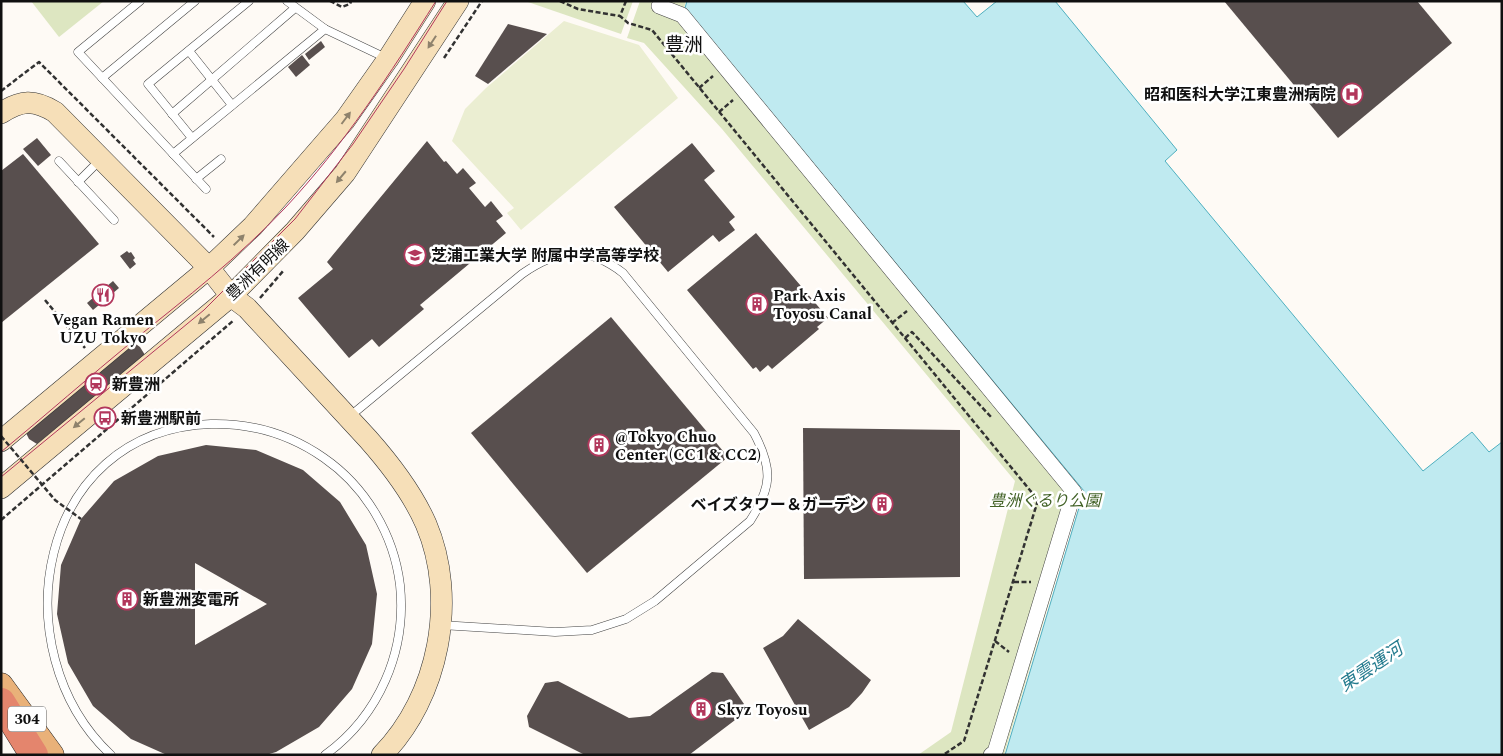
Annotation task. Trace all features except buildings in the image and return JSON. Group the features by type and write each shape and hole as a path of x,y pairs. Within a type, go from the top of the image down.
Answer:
{"highway":[{"path":"1,702 34,755"}],"main road":[{"name":"豊洲有明線","path":"1,441 209,268 252,226 293,182 345,120 388,59 425,1"},
{"name":"豊洲有明線","path":"1,488 231,296 295,231 345,173 458,1"},
{"path":"1,113 17,104 30,102 44,105 55,112 209,268 231,296 247,308 349,417 387,460 413,498 427,525 435,551 440,577 441,625 436,657 419,703 393,744 382,755"},
{"name":"304","path":"1,685 52,755"}],"street":[{"path":"662,1 659,6 682,15 1074,492 996,752 991,755"}],"lane":[{"path":"140,1 78,52 206,189"},
{"path":"102,78 195,1"},
{"path":"192,138 148,84 250,1"},
{"path":"287,1 325,29 388,59"},
{"path":"172,114 295,8"},
{"path":"173,154 325,29"},
{"path":"189,51 232,105"},
{"path":"78,182 101,159"},
{"path":"196,179 221,159"},
{"path":"59,162 114,220"},
{"path":"349,417 522,274 540,262 552,257 577,254 600,258 623,273 754,433 764,453 768,469 766,492 750,521 655,602 626,619 592,630 555,632 441,625"},
{"path":"60,514 85,480 113,457 146,438 183,427 227,424 247,426 271,432 307,447 339,470 366,498 384,530 393,552 398,573 401,611 399,634 393,660 377,698 356,727 325,755"},
{"path":"67,710 85,732 111,755"}],"path":[{"path":"330,1 342,7 350,4 352,1"},
{"path":"560,1 578,9 620,16 628,23 652,30 1038,500 964,741 943,755"},
{"path":"620,16 626,1"},
{"path":"1,91 39,62 214,237"},
{"path":"699,88 714,75"},
{"path":"719,112 734,99"},
{"path":"45,300 84,348"},
{"path":"892,323 913,306"},
{"path":"1,520 237,317"},
{"path":"905,338 912,332 998,424"},
{"path":"1,436 55,500 81,519"},
{"path":"1013,582 1018,582"},
{"path":"995,641 999,644"}],"green space":[{"path":"31,1 104,1 59,37"},
{"path":"525,1 633,1 621,34"},
{"name":"豊洲ぐるり公園","path":"640,1 686,1 684,8 1082,491 1004,755 918,755 951,732 1015,481 722,129 644,43 627,38"},
{"path":"564,21 639,45 678,98 521,230 507,213 514,208 452,141 465,109 486,88"}],"water":[{"name":"東雲運河","path":"687,1 963,1 977,17 997,1 1055,1 1177,150 1165,161 1423,471 1472,432 1489,452 1502,442 1502,755 1005,755 1084,491 685,8"}],"tram line":[{"path":"1,452 212,277 285,208 347,134 384,82 436,1"},
{"path":"1,477 204,310 295,219 353,144 447,1"}],"place":[{"name":"昭和医科大学江東豊洲病院","path":"1352,94"},
{"name":"芝浦工業大学 附属中学高等学校","path":"415,255"},
{"name":"Vegan Ramen UZU Tokyo","path":"103,295"},
{"name":"Park Axis Toyosu Canal","path":"757,304"},
{"name":"新豊洲","path":"96,384"},
{"name":"新豊洲駅前","path":"105,418"},
{"name":"@Tokyo Chuo Center (CC1 & CC2)","path":"599,445"},
{"name":"ベイズタワー＆ガーデン","path":"882,504"},
{"name":"新豊洲変電所","path":"127,599"},
{"name":"Skyz Toyosu","path":"701,709"}],"district":[{"name":"豊洲","path":"684,44"}]}
